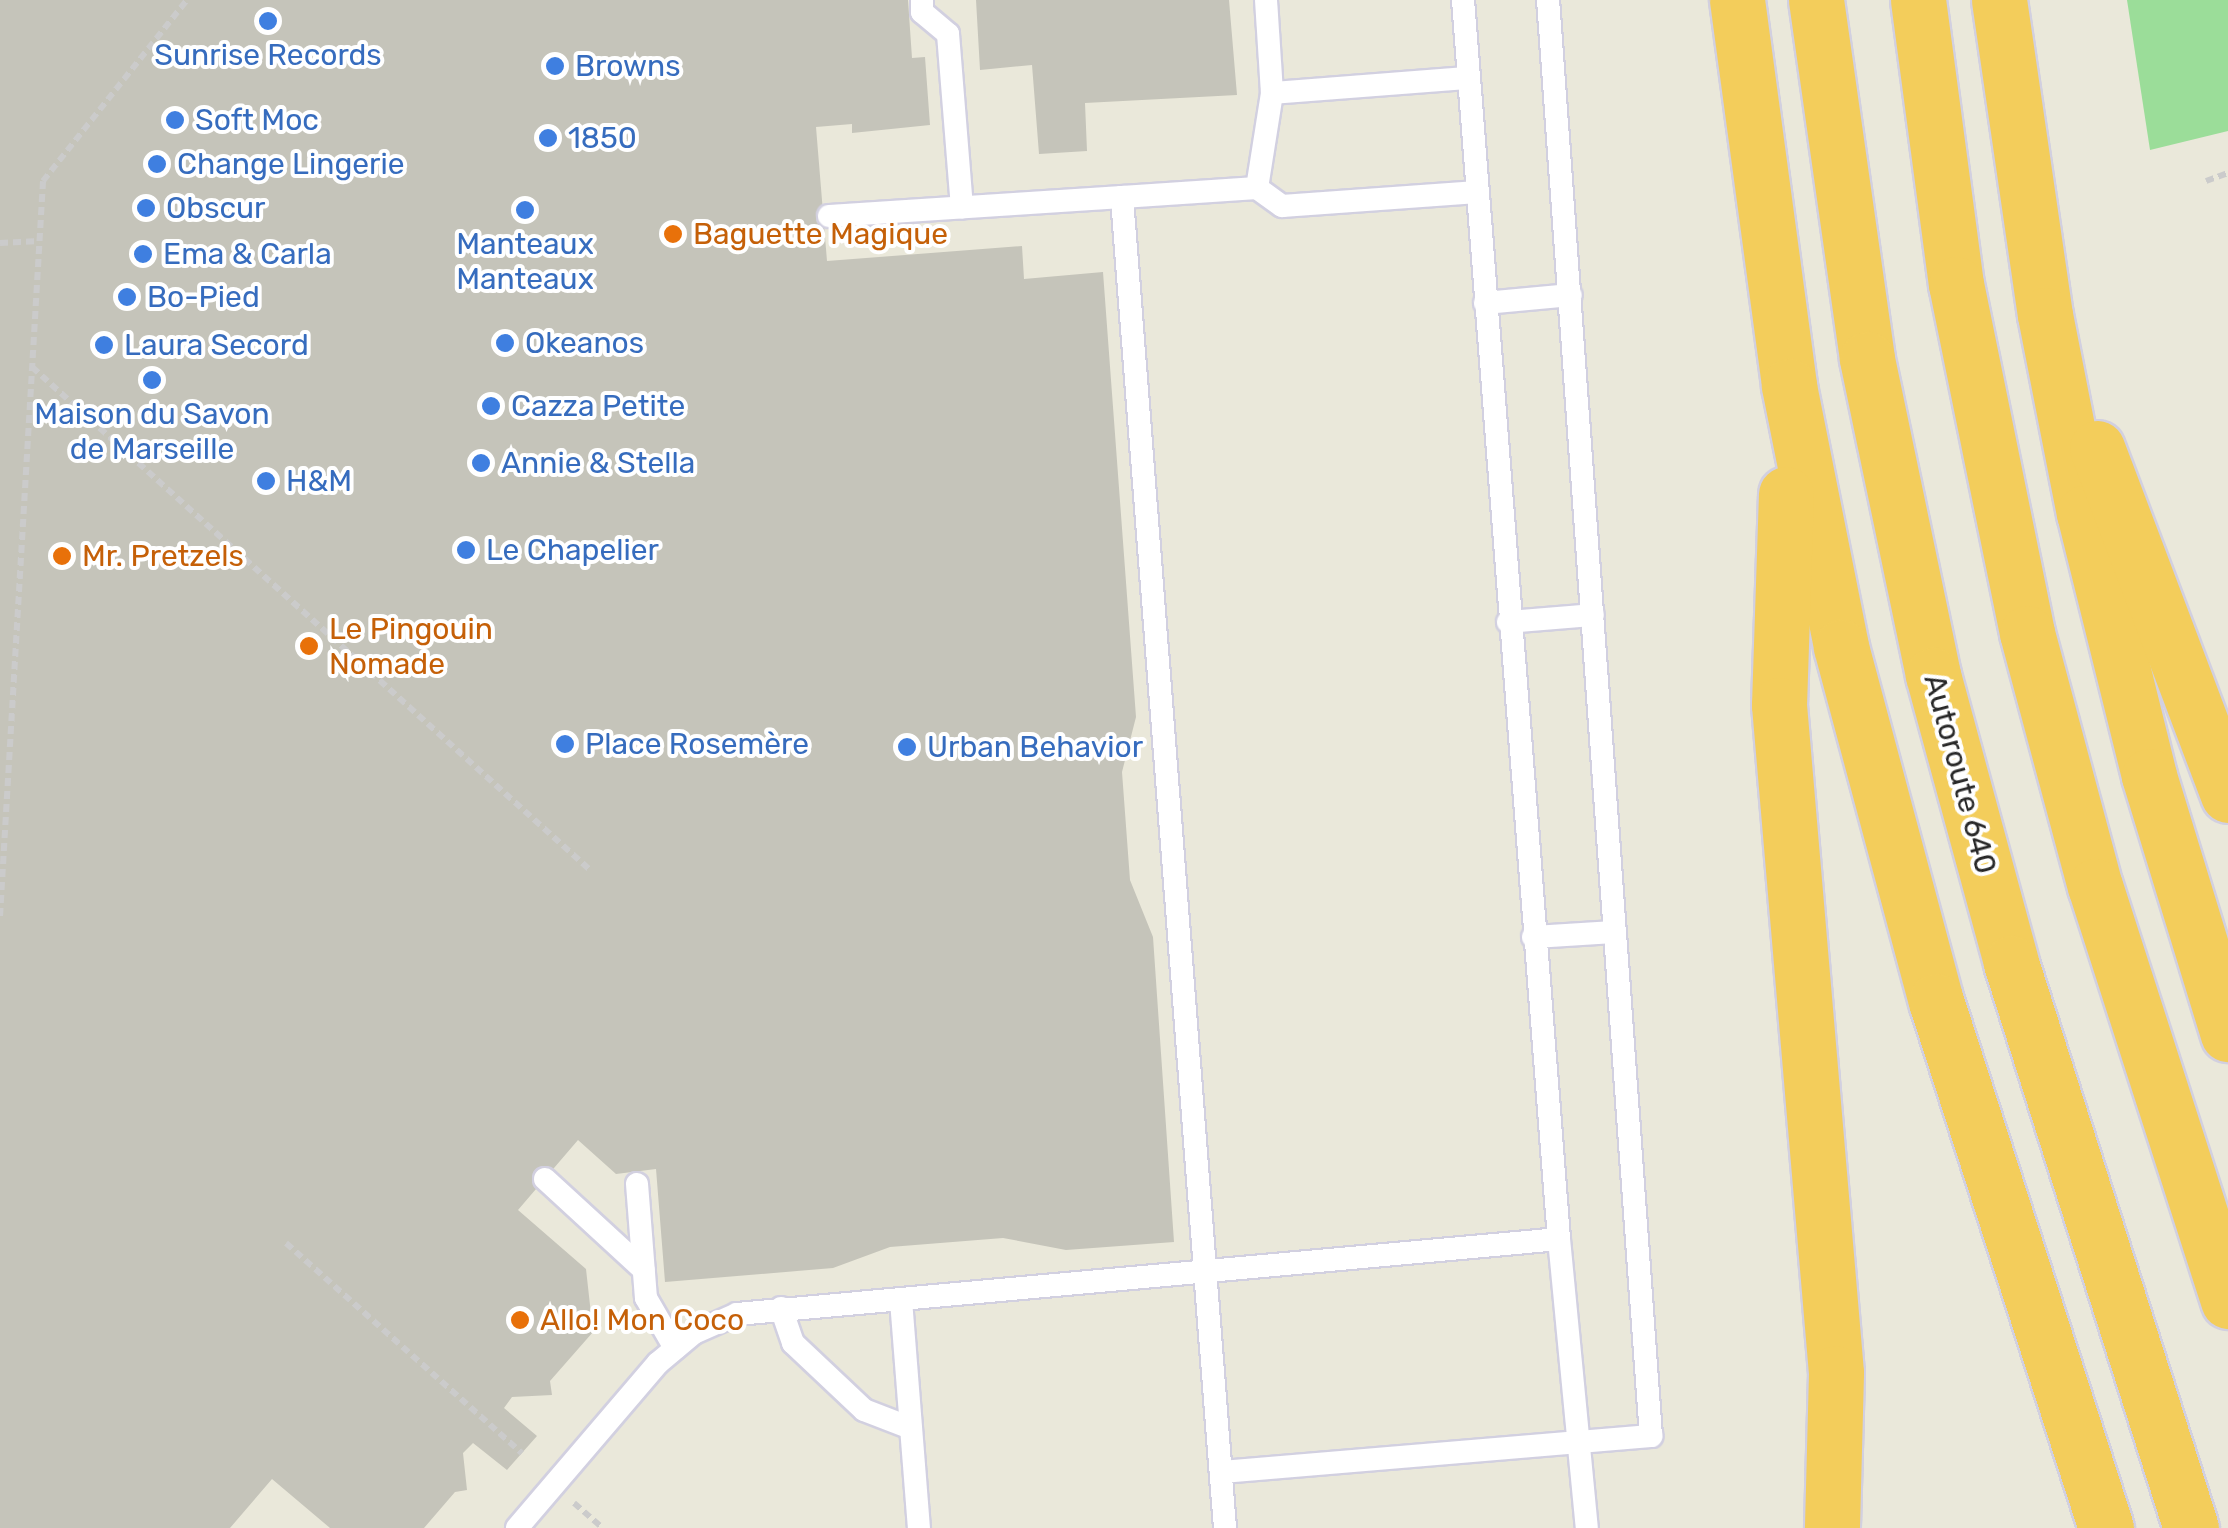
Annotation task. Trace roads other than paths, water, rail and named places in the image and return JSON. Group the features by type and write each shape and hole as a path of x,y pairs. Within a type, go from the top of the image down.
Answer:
{"highway":[{"path":"1738,0 1789,386 1867,756 1970,1109 2106,1528"},
{"name":"Autoroute 640","path":"1816,0 1867,360 1933,675 2011,963 2186,1511"},
{"path":"1918,0 1962,316 2027,634 2095,886 2228,1301"},
{"path":"1999,0 2045,315 2113,640 2228,1034"},
{"path":"2045,315 2228,795"},
{"path":"1789,386 1779,705 1836,1373 1832,1528"}],"lane":[{"path":"922,0 922,12 948,34 962,208"},
{"path":"1257,188 1272,93 1266,0"},
{"path":"1463,0 1532,938 1588,1528"},
{"path":"1220,1472 1651,1436 1548,0"},
{"path":"1272,93 1468,78"},
{"path":"829,216 1257,188 1282,206 1476,192"},
{"path":"1122,197 1225,1528"},
{"path":"1485,303 1570,295"},
{"path":"1508,622 1593,615"},
{"path":"1532,938 1615,932"},
{"path":"545,1179 644,1270"},
{"path":"636,1184 649,1308 675,1348"},
{"path":"517,1528 675,1348 714,1322 781,1308 1558,1239"},
{"path":"902,1300 919,1528"},
{"path":"781,1308 793,1343 864,1410 911,1428"}],"place":[{"name":"Sunrise Records","path":"268,21"},
{"name":"Browns","path":"555,66"},
{"name":"Soft Moc","path":"175,120"},
{"name":"1850","path":"548,138"},
{"name":"Change Lingerie","path":"157,164"},
{"name":"Obscur","path":"146,208"},
{"name":"Manteaux Manteaux","path":"525,210"},
{"name":"Baguette Magique","path":"673,234"},
{"name":"Ema & Carla","path":"143,254"},
{"name":"Bo-Pied","path":"127,297"},
{"name":"Okeanos","path":"505,343"},
{"name":"Laura Secord","path":"104,345"},
{"name":"Maison du Savon de Marseille","path":"152,380"},
{"name":"Cazza Petite","path":"491,406"},
{"name":"Annie & Stella","path":"481,463"},
{"name":"H&M","path":"266,481"},
{"name":"Le Chapelier","path":"466,550"},
{"name":"Mr. Pretzels","path":"62,556"},
{"name":"Le Pingouin Nomade","path":"309,646"},
{"name":"Place Rosemère","path":"565,744"},
{"name":"Urban Behavior","path":"907,747"},
{"name":"Allo! Mon Coco","path":"520,1320"}]}
